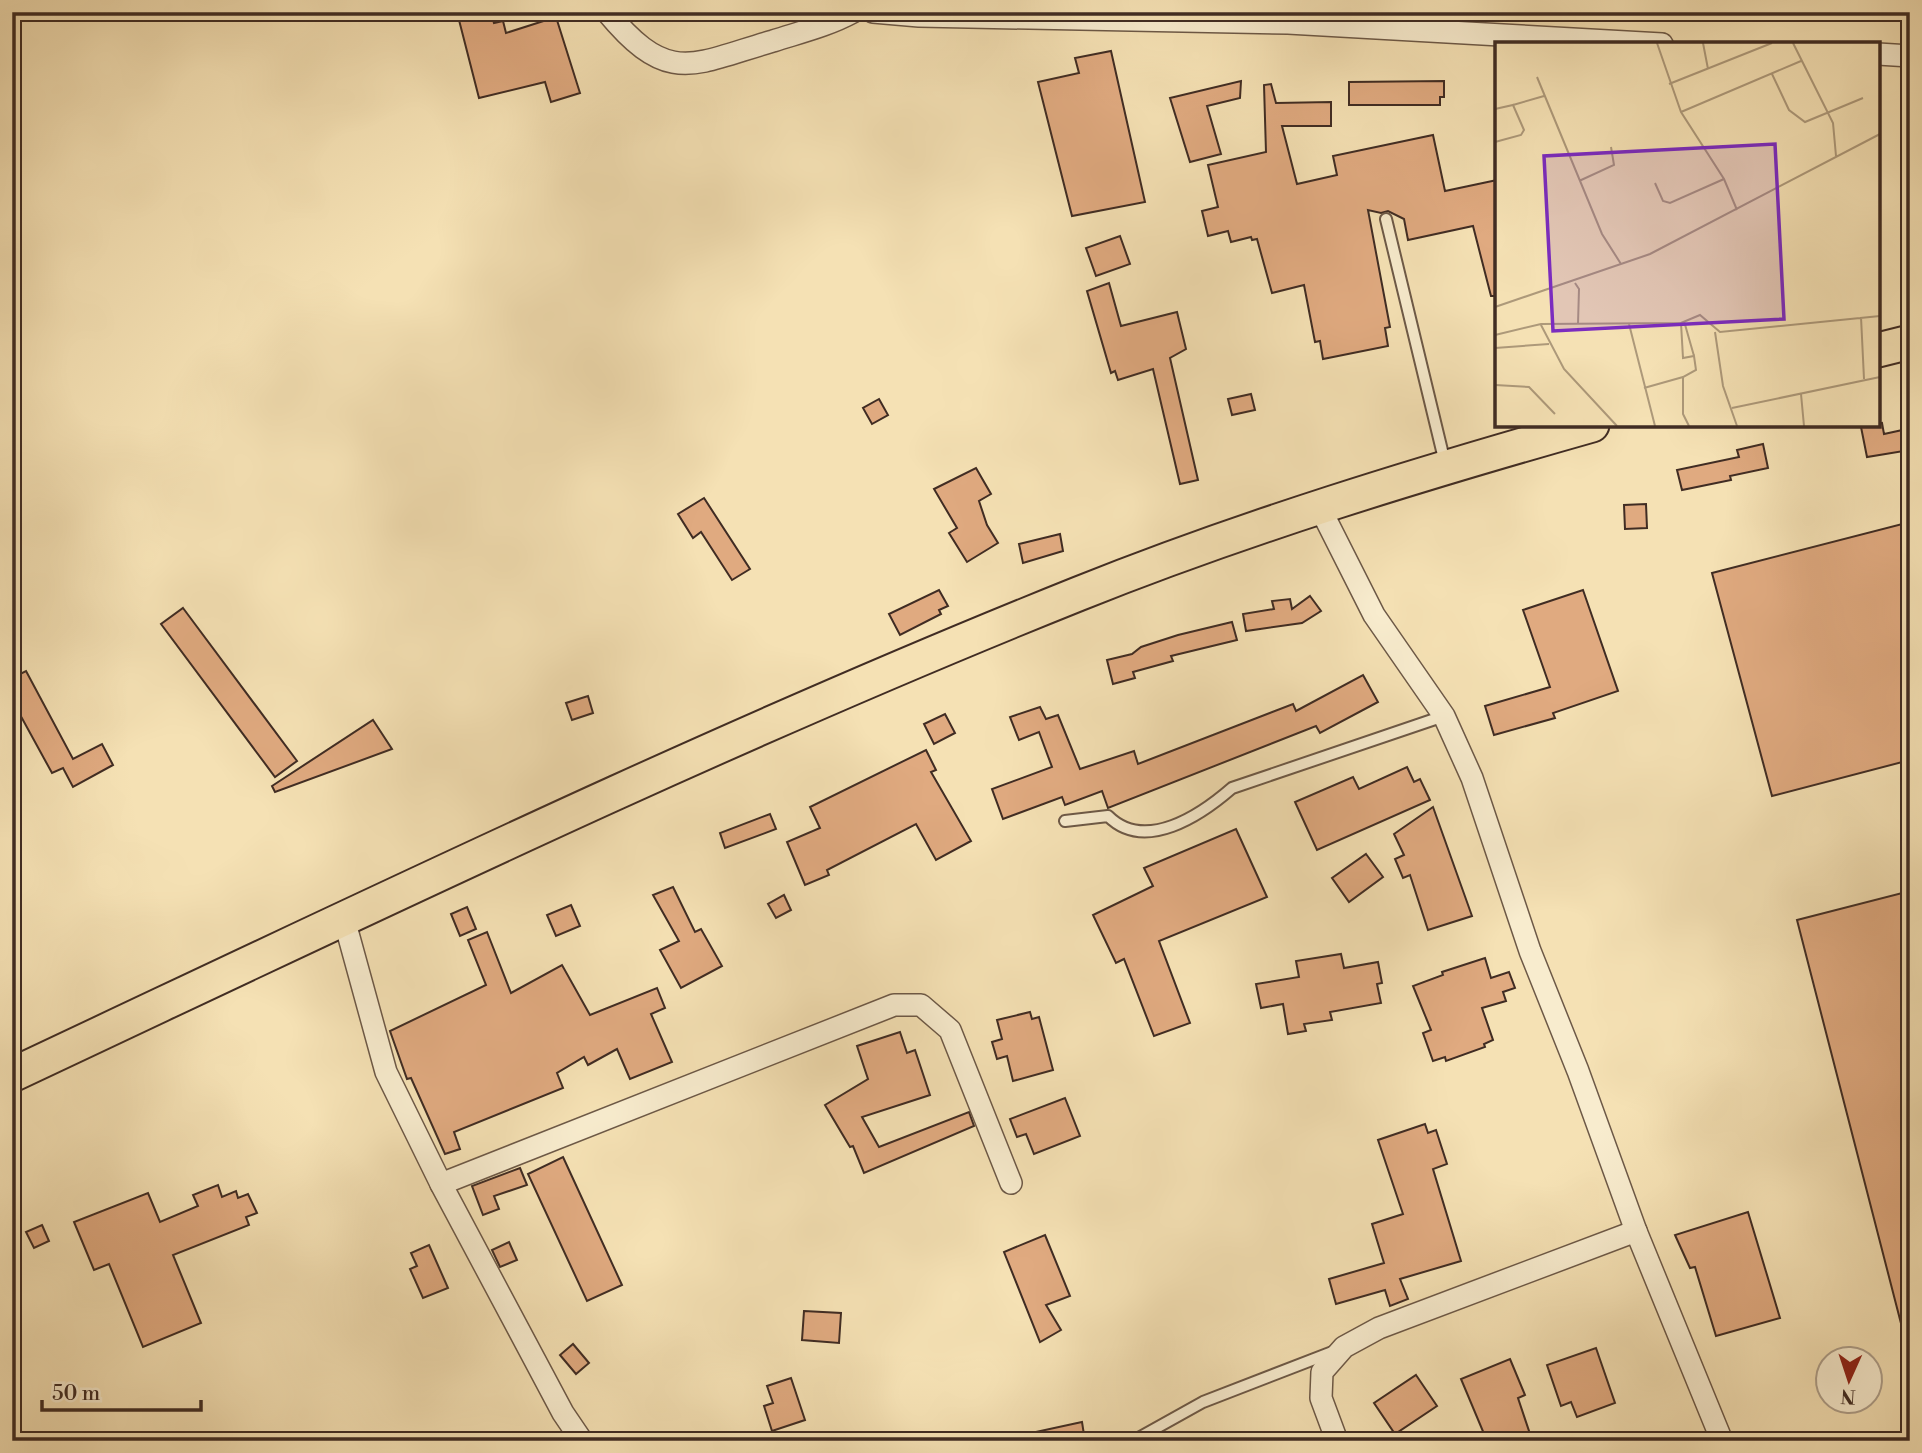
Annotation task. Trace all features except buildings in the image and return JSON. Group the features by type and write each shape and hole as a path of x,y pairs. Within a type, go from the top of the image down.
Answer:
{"main road":[{"path":"1880,350 1910,342"},
{"path":"12,1075 586,806 1080,593 1249,530 1585,427"}],"street":[{"path":"607,12 636,41 660,58 692,66 853,12"},
{"path":"873,12 919,16 1287,17 1634,42"},
{"path":"1880,54 1910,56"},
{"path":"1320,508 1374,615 1444,716 1472,778 1530,951 1578,1071 1636,1231 1723,1441"},
{"path":"344,919 386,1072 441,1184 563,1413 582,1441"},
{"path":"441,1184 894,1005 921,1005 950,1030 1012,1183"},
{"path":"1338,1441 1321,1398 1322,1372 1344,1347 1379,1328 1636,1231"}],"lane":[{"path":"1386,219 1446,469"},
{"path":"1065,821 1108,816 1119,827 1159,832 1209,808 1232,788 1444,716"},
{"path":"1133,1441 1203,1402 1344,1347"}]}
